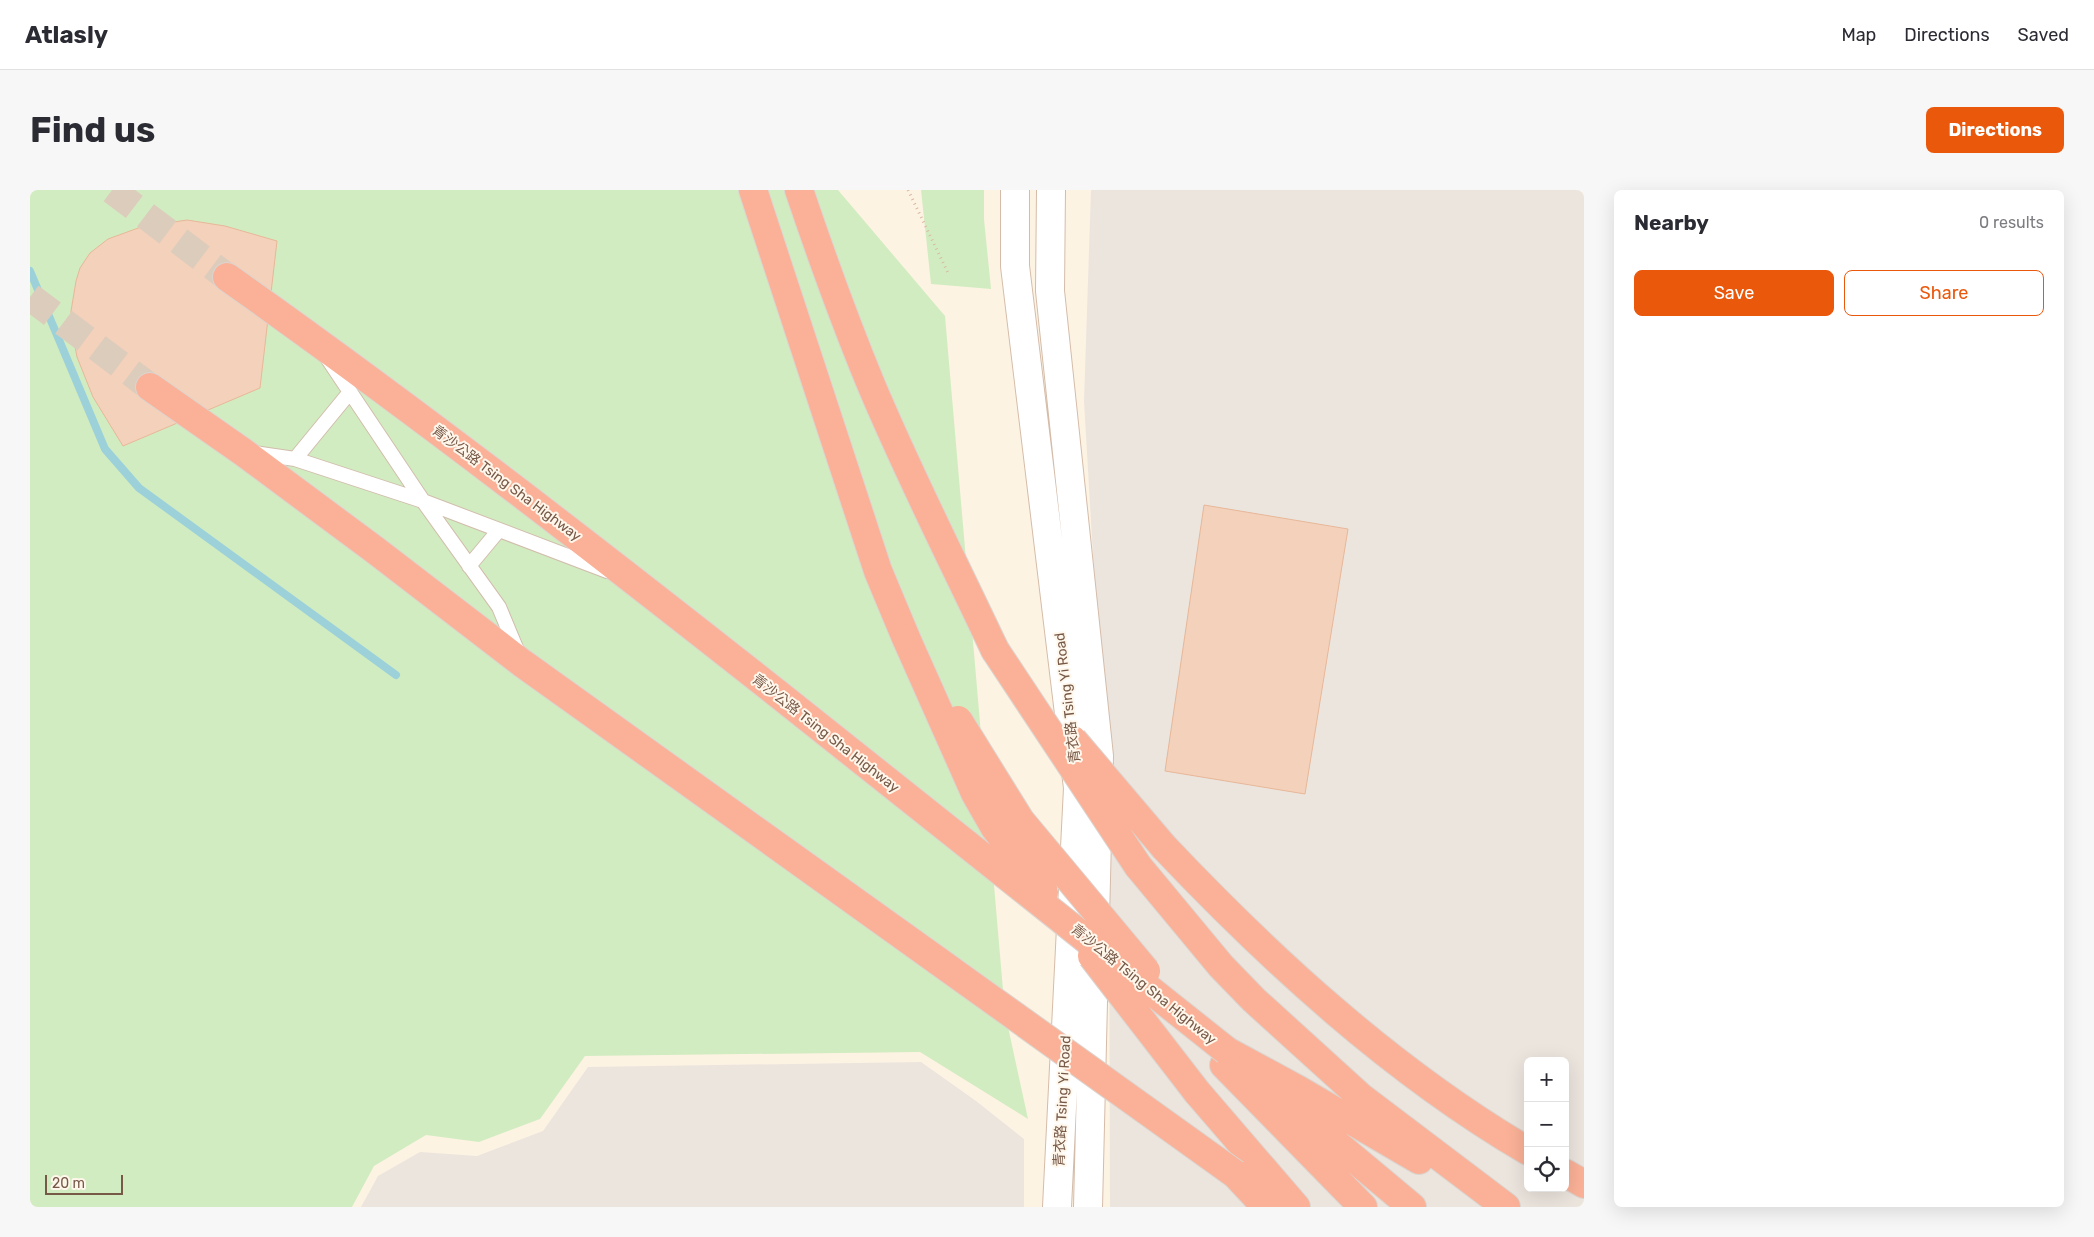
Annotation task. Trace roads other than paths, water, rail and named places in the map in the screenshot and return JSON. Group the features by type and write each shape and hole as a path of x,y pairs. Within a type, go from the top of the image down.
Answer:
{"highway":[{"path":"752,190 878,571 975,793 995,828 1197,1092 1296,1207"},
{"path":"799,190 825,266 870,381 914,482 995,650 1138,866 1221,966 1254,1000 1362,1098 1506,1207"},
{"name":"青沙公路 Tsing Sha Highway","path":"227,277 315,340 640,584 1227,1051 1412,1207"},
{"path":"150,387 243,452 522,663 1235,1174 1290,1207"},
{"path":"906,638 1020,820 1224,1065 1363,1207"},
{"path":"995,650 1164,847 1257,940 1382,1051 1445,1097 1524,1148"},
{"path":"1227,1051 1299,1090 1497,1207"},
{"path":"1235,1174 1266,1207"},
{"path":"1569,1175 1584,1184"}],"main road":[{"name":"青衣路 Tsing Yi Road","path":"1015,190 1015,266 1078,788 1057,1207"},
{"name":"青衣路 Tsing Yi Road","path":"1051,190 1050,290 1099,756 1088,1207"}],"lane":[{"path":"315,340 424,501 499,606 522,663"},
{"path":"295,459 350,392"},
{"path":"243,452 295,459 424,501 640,584"},
{"path":"469,566 499,530"}],"waterway":[{"path":"30,271 105,449 139,488 396,675"}],"tunnel":[{"path":"112,190 227,277"},
{"path":"30,297 150,387"}]}
